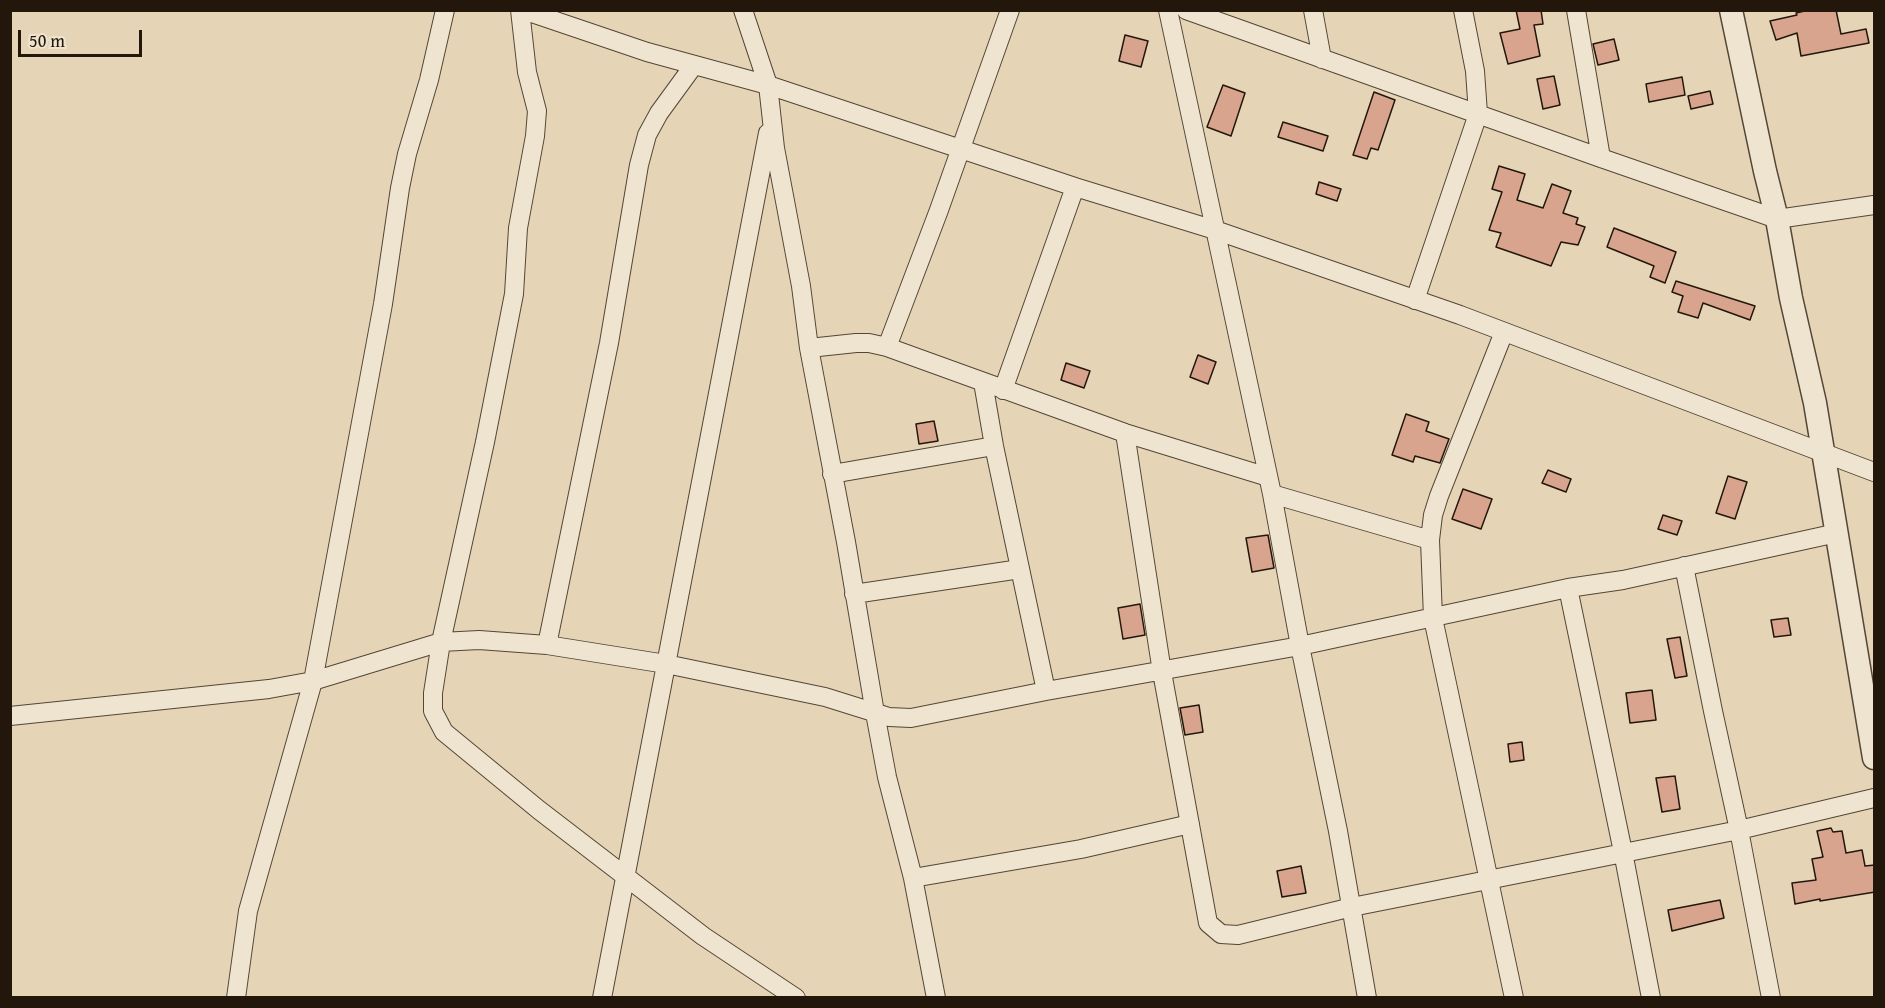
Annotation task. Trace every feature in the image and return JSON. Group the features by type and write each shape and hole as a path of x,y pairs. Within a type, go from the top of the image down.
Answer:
{"street":[{"path":"236,998 248,911 313,681 383,304 407,154 429,80 446,10"},
{"path":"796,998 703,936 539,810 444,732 433,711 433,693 441,642 503,356 514,294 518,228 535,136 537,111 527,72 522,10 647,52 768,85 1075,188 1215,230 1504,332 1824,455 1875,472"},
{"path":"742,10 768,85 777,157 801,286 809,348 875,713 887,777 913,878 936,998"},
{"path":"887,347 1010,10"},
{"path":"1168,10 1270,485 1352,906 1367,998"},
{"path":"1186,10 1778,219 1875,205"},
{"path":"1313,10 1322,59"},
{"path":"1415,300 1478,114 1475,71 1463,10"},
{"path":"1576,10 1601,158"},
{"path":"1731,10 1765,171 1778,219 1791,298 1824,455 1837,533 1866,664 1875,758"},
{"path":"547,645 609,343 639,165 647,135 659,113 694,65"},
{"path":"602,998 771,116"},
{"path":"1004,390 1075,188"},
{"path":"1504,332 1439,496 1433,515 1430,540 1433,618 1514,998"},
{"path":"809,348 856,343 887,347 1430,540"},
{"path":"983,382 994,446 1046,691"},
{"path":"1125,433 1162,672 1208,923 1221,934 1238,935 1352,906 1739,830 1875,798"},
{"path":"832,474 994,446"},
{"path":"10,716 250,692 313,681 441,642 479,640 547,645 666,664 825,697 899,719 911,718 1046,691 1300,646 1568,588 1623,580 1837,533"},
{"path":"1684,566 1771,998"},
{"path":"854,594 1020,569"},
{"path":"1568,588 1651,998"},
{"path":"913,878 1082,849 1191,824"}],"building":[{"path":"1516,10 1541,10 1543,24 1534,25 1540,56 1508,64 1500,33 1520,29"},
{"path":"1809,10 1836,10 1841,34 1866,29 1869,43 1801,56 1797,33 1776,40 1770,21"},
{"path":"1125,35 1148,41 1141,67 1119,61"},
{"path":"1614,39 1619,60 1598,65 1593,44"},
{"path":"1554,76 1560,105 1543,109 1537,79"},
{"path":"1682,77 1685,95 1649,102 1646,84"},
{"path":"1223,85 1245,93 1231,136 1207,127"},
{"path":"1710,91 1713,104 1691,109 1688,96"},
{"path":"1374,92 1395,100 1378,150 1371,148 1367,159 1353,155"},
{"path":"1283,122 1328,136 1323,151 1278,137"},
{"path":"1499,166 1525,174 1517,200 1543,208 1552,184 1571,191 1563,213 1578,218 1576,224 1585,227 1578,245 1561,242 1551,266 1496,247 1501,233 1489,230 1502,192 1492,189"},
{"path":"1319,182 1341,189 1337,201 1316,194"},
{"path":"1614,228 1676,252 1665,283 1650,277 1654,266 1607,247"},
{"path":"1676,281 1755,306 1750,320 1703,303 1698,318 1678,312 1683,296 1672,292"},
{"path":"1198,355 1216,362 1208,384 1190,377"},
{"path":"1066,363 1090,371 1084,388 1061,380"},
{"path":"1406,414 1429,422 1426,431 1449,439 1440,463 1415,456 1413,462 1392,455"},
{"path":"934,421 938,441 919,444 916,424"},
{"path":"1548,470 1571,479 1566,492 1542,483"},
{"path":"1728,476 1747,482 1735,519 1716,513"},
{"path":"1463,489 1492,499 1481,529 1452,519"},
{"path":"1663,515 1682,521 1677,535 1658,529"},
{"path":"1268,535 1274,568 1252,572 1246,538"},
{"path":"1140,604 1145,635 1123,639 1118,608"},
{"path":"1788,618 1791,635 1774,637 1771,620"},
{"path":"1680,637 1687,676 1675,678 1667,639"},
{"path":"1652,690 1656,720 1630,723 1626,693"},
{"path":"1199,705 1203,732 1185,735 1180,708"},
{"path":"1522,742 1524,760 1510,762 1508,744"},
{"path":"1675,776 1680,809 1662,812 1656,778"},
{"path":"1831,828 1833,832 1842,831 1846,853 1862,850 1865,866 1875,865 1875,892 1795,904 1792,883 1816,880 1812,859 1823,857 1817,831"},
{"path":"1301,866 1306,893 1282,897 1277,871"},
{"path":"1720,900 1724,918 1672,931 1668,910"}]}
